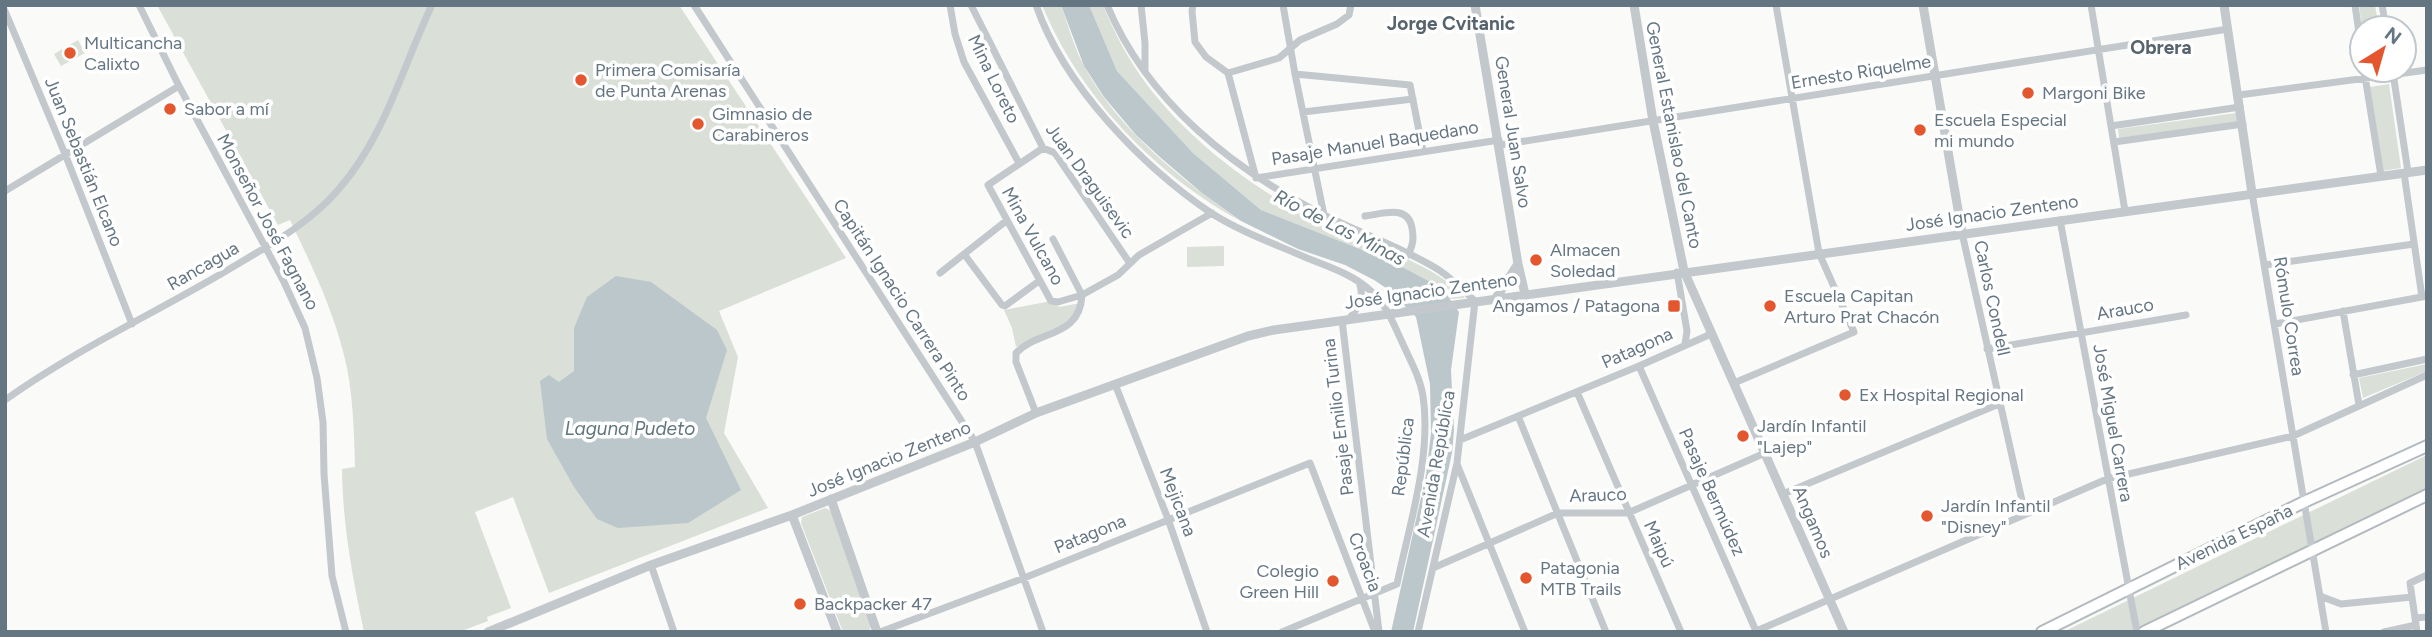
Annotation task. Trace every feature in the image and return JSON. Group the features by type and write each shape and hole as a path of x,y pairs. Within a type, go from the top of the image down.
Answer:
{"main road":[{"name":"Avenida España","path":"2042,632 2304,502 2427,446"},
{"path":"2144,632 2427,495"}],"street":[{"name":"Monseñor José Fagnano","path":"139,5 179,86 284,282 305,328 317,378 323,422 332,576 346,632"},
{"name":"Rancagua","path":"5,400 51,369 264,248 319,210 356,167 370,145 432,5"},
{"name":"Capitán Ignacio Carrera Pinto","path":"694,5 975,442 1043,632"},
{"name":"Mina Loreto","path":"950,5 964,62 1019,163"},
{"name":"Juan Draguisevic","path":"971,5 1043,148 1055,153 1129,262"},
{"path":"1036,5 1082,89 1106,120 1147,163 1212,213 1251,235 1358,281 1374,293 1389,315"},
{"path":"1107,5 1128,48 1181,116 1256,178 1324,215 1434,267 1475,301"},
{"path":"1140,5 1145,43 1145,73"},
{"path":"1193,5 1195,42 1199,50 1228,73 1256,178"},
{"path":"1283,5 1324,215"},
{"path":"1228,73 1279,58 1300,40 1337,24 1349,15 1351,5"},
{"name":"General Juan Salvo","path":"1475,5 1525,293"},
{"name":"General Estanislao del Canto","path":"1634,5 1681,272"},
{"path":"1734,383 1854,332 1819,253 1776,5"},
{"name":"Carlos Condell","path":"1923,5 1962,233 2025,514"},
{"path":"2091,5 2125,211"},
{"name":"Rómulo Correa","path":"2224,5 2252,193 2326,632"},
{"name":"Juan Sebastián Elcano","path":"5,11 132,324"},
{"name":"Ernesto Riquelme","path":"1499,142 1653,121 2228,29"},
{"path":"1295,74 1410,85 1423,151"},
{"path":"2239,95 2348,77"},
{"path":"2367,84 2381,176"},
{"path":"2275,324 2425,296 2414,244 2395,84"},
{"path":"5,191 179,86"},
{"path":"1303,112 1413,100"},
{"path":"2111,126 2240,107"},
{"path":"2114,142 2243,124"},
{"name":"Pasaje Manuel Baquedano","path":"1256,178 1423,151 1499,142"},
{"path":"1019,163 1043,148"},
{"name":"Mina Vulcano","path":"1019,163 988,185 1051,301 1058,302 1082,295"},
{"name":"José Ignacio Zenteno","path":"488,632 502,629 651,565 792,515 975,442 1036,414 1248,336 1525,293 2427,170"},
{"path":"1365,216 1401,212 1408,216 1414,242 1408,255"},
{"path":"1082,295 1118,275 1129,262 1212,213"},
{"name":"José Miguel Carrera","path":"2060,220 2137,632"},
{"path":"940,273 1006,221"},
{"path":"1036,414 1016,362 1016,353 1024,346 1066,326 1075,316 1082,295 1053,239"},
{"path":"2265,265 2414,244"},
{"path":"964,254 1002,305 1005,306 1040,281"},
{"path":"1496,298 1518,264"},
{"path":"1681,272 1687,331 1685,344"},
{"name":"Angamos","path":"1681,272 1734,383 1844,632"},
{"path":"1345,320 1360,305 1362,290 1358,281"},
{"name":"Avenida República","path":"1418,632 1457,463 1475,301"},
{"path":"2343,311 2359,405"},
{"name":"República","path":"1376,594 1397,584 1420,470 1425,421 1423,394 1417,373 1389,315"},
{"name":"Arauco","path":"1987,349 2186,315"},
{"name":"Pasaje Emilio Turina","path":"1345,320 1376,594 1377,632"},
{"name":"Patagona","path":"1460,440 1711,334"},
{"path":"2353,375 2427,359"},
{"name":"Pasaje Bermúdez","path":"1639,366 1755,631"},
{"path":"1755,631 2107,479 2293,436 2427,375"},
{"name":"Mejicana","path":"1115,384 1168,519 1208,632"},
{"name":"Maipú","path":"1577,392 1681,632"},
{"path":"1783,494 1999,404"},
{"path":"1518,416 1606,632"},
{"name":"Arauco","path":"1433,568 1558,513 1628,513 1765,453"},
{"name":"Patagona","path":"878,632 1024,578 1310,463"},
{"name":"Croacia","path":"1310,463 1377,632"},
{"path":"1457,463 1525,632"},
{"path":"831,499 878,632"},
{"path":"792,515 837,632"},
{"path":"651,565 674,632"},
{"path":"2416,625 2410,583 2427,575"},
{"path":"1282,632 1376,594"},
{"path":"2320,596 2341,604 2412,597"},
{"path":"2384,632 2416,625 2427,617"}],"shaded area":[{"path":"157,5 679,5 846,258 719,311 738,357 724,433 768,508 549,593 513,497 475,512 511,608 487,617 488,621 459,632 364,632 344,511 342,469 355,467 351,396 344,355 333,320 290,220 278,225"},
{"path":"1042,5 1061,5 1084,66 1098,90 1134,133 1196,189 1241,221 1179,181 1150,157 1124,130 1077,70"},
{"path":"1089,5 1103,5 1129,58 1158,99 1202,144 1227,164 1253,184 1307,216 1422,266 1453,286 1465,298 1450,299 1442,288 1393,262 1261,210 1193,153 1117,71"},
{"path":"2359,5 2375,5 2377,14 2360,14"},
{"name":"Multicancha Calixto","path":"78,40 85,53 61,66 54,54"},
{"path":"2389,84 2401,168 2382,171 2370,87"},
{"path":"2236,113 2237,122 2119,138 2118,129"},
{"path":"1224,246 1224,266 1187,267 1187,247"},
{"path":"1051,301 1059,307 1081,303 1062,327 1016,347 1004,310"},
{"path":"2427,364 2427,371 2363,398 2359,378"},
{"path":"2427,455 2427,493 2135,632 2063,632"},
{"path":"825,508 832,511 872,623 869,632 843,632 801,523 802,517"}],"water":[{"path":"1061,5 1089,5 1117,71 1193,153 1261,210 1393,262 1442,288 1459,312 1451,370 1454,430 1452,453 1413,632 1391,632 1426,475 1431,433 1430,384 1416,317 1389,290 1374,280 1345,265 1298,249 1241,221 1202,193 1161,158 1136,135 1104,97 1084,66"},
{"name":"Laguna Pudeto","path":"616,276 651,282 717,330 727,350 706,418 741,490 688,523 618,528 597,519 574,487 547,439 540,381 549,375 559,382 574,371 574,328 587,297"}],"place":[{"name":"Multicancha Calixto","path":"70,53"},
{"name":"Primera Comisaría de Punta Arenas","path":"581,80"},
{"name":"Margoni Bike","path":"2028,93"},
{"name":"Sabor a mí","path":"170,109"},
{"name":"Gimnasio de Carabineros","path":"698,124"},
{"name":"Escuela Especial mi mundo","path":"1920,130"},
{"name":"Almacen Soledad","path":"1536,260"},
{"name":"Angamos / Patagona","path":"1674,306"},
{"name":"Escuela Capitan Arturo Prat Chacón","path":"1770,306"},
{"name":"Ex Hospital Regional","path":"1845,395"},
{"name":"Jardín Infantil \"Lajep\"","path":"1743,436"},
{"name":"Jardín Infantil \"Disney\"","path":"1927,516"},
{"name":"Patagonia MTB Trails","path":"1526,578"},
{"name":"Colegio Green Hill","path":"1333,581"},
{"name":"Backpacker 47","path":"800,604"}],"district":[{"name":"Jorge Cvitanic","path":"1451,23"},
{"name":"Obrera","path":"2161,47"}],"water label":[{"name":"Río de Las Minas","path":"1340,227"}]}
